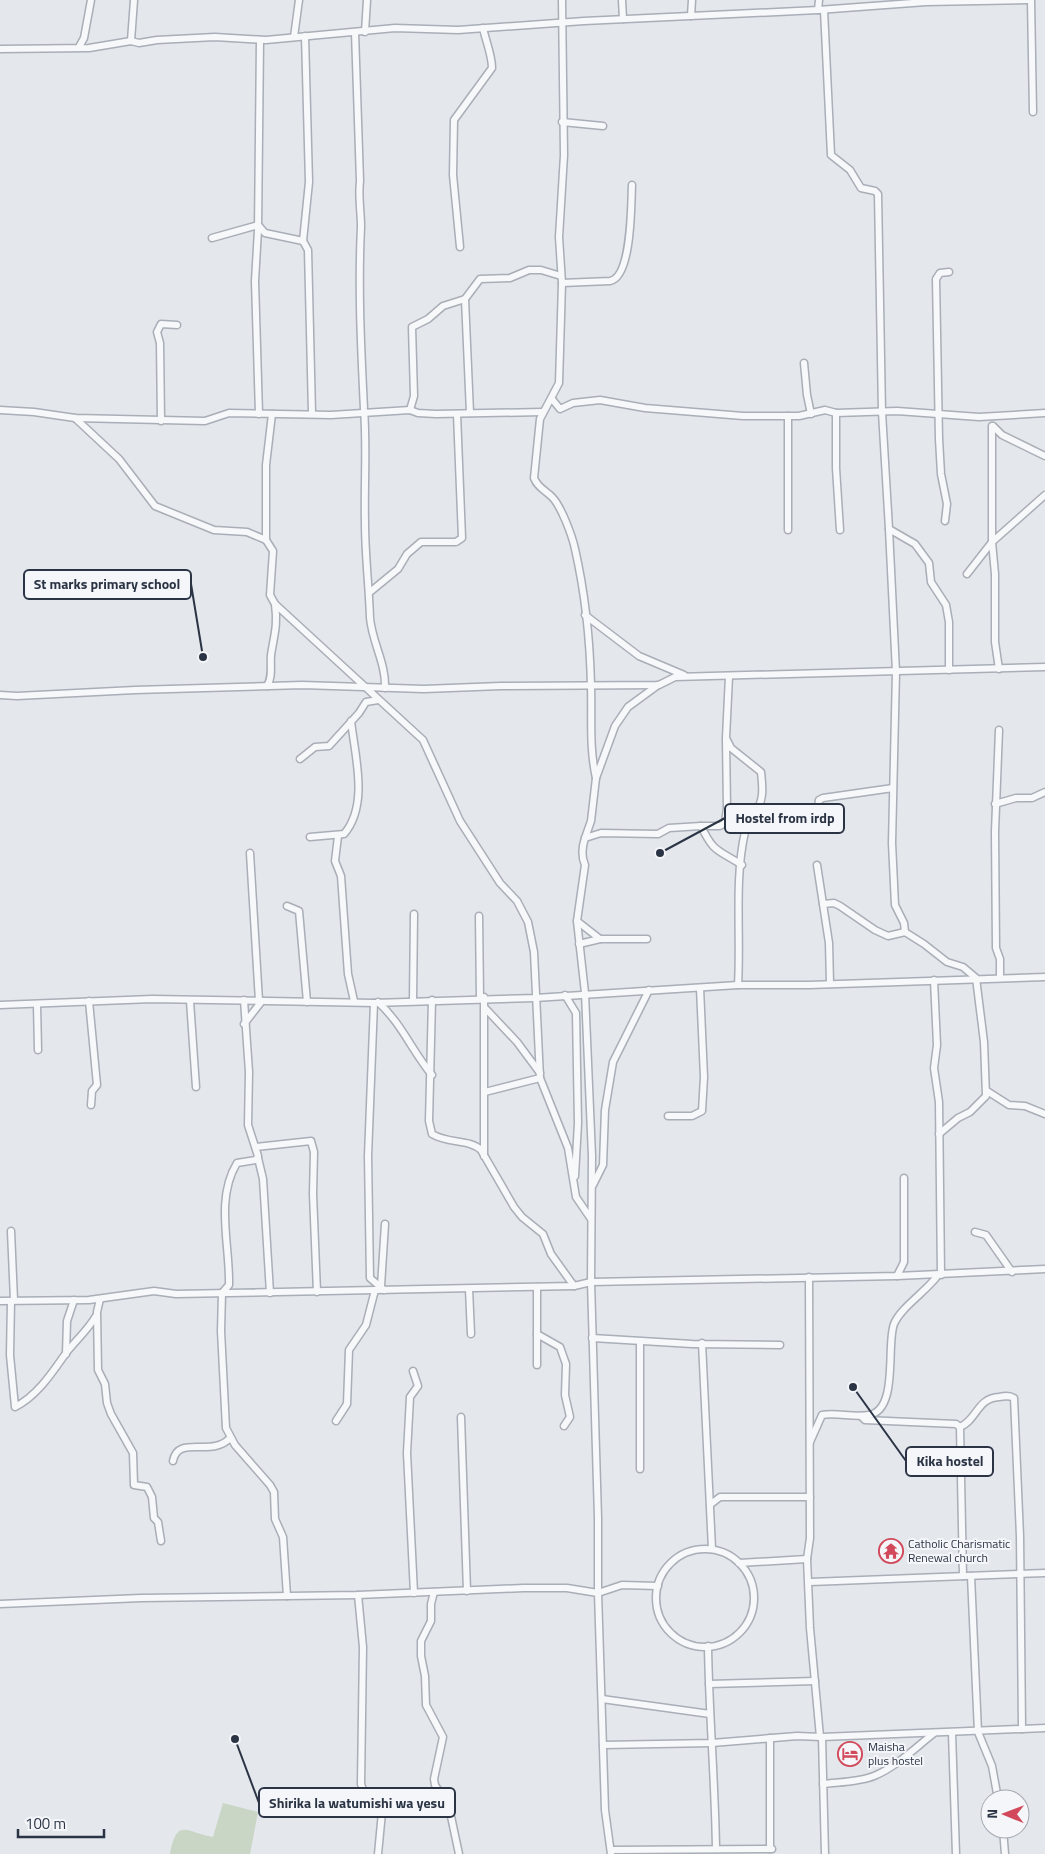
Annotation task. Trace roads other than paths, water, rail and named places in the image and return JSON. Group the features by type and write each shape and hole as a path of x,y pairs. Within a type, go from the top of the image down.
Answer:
{"street":[{"path":"79,47 84,38 91,0"},
{"path":"131,41 133,32 131,10 134,0"},
{"path":"294,37 299,0"},
{"path":"365,32 367,0"},
{"path":"562,0 564,173 559,236 562,279 559,383 540,419 534,478 537,486 552,497 562,512 574,546 586,615 591,685 591,748 596,778"},
{"path":"622,0 623,19"},
{"path":"692,0 692,16"},
{"path":"818,0 821,10 831,154 850,170 861,188 875,190 878,194 882,412 896,672 892,844 895,905 903,920 905,932"},
{"path":"0,48 79,47 131,41 139,43 161,39 215,37 260,40 395,28 483,28 623,19 821,10 870,2 1030,0 1034,112"},
{"path":"460,247 453,175 454,120 492,68 493,59 486,45 483,28"},
{"path":"356,32 356,116 360,181 358,197 361,226 358,319 364,412 365,546 370,592 370,619 385,674 385,688"},
{"path":"306,36 309,182 303,241 308,250 312,413"},
{"path":"259,414 255,281 258,225 260,40"},
{"path":"562,122 603,126"},
{"path":"410,410 414,396 412,327 428,319 443,306 465,299 480,279 510,278 529,270 542,270 562,279 616,280 625,265 631,225 632,185"},
{"path":"258,225 265,232 303,241"},
{"path":"212,238 258,225"},
{"path":"945,521 947,504 941,474 938,414 936,278 940,273 949,272"},
{"path":"465,299 470,413"},
{"path":"161,421 160,343 157,332 161,324 177,325"},
{"path":"804,363 806,395 811,414"},
{"path":"552,399 560,409 573,403 600,400 645,408 711,414 788,416 811,414 825,410 836,413 882,412 991,416 1045,413"},
{"path":"0,410 34,412 75,418 205,422 230,414 312,413 331,415 410,410 418,413 458,414 543,412"},
{"path":"836,413 836,468 840,530"},
{"path":"272,414 266,465 266,540 273,551 270,595 275,604 344,665 378,700 423,740 460,821 500,883 517,901 528,922 534,952 540,1076"},
{"path":"370,592 398,569 407,554 420,542 456,542 462,538 458,414"},
{"path":"788,416 788,530"},
{"path":"991,416 995,642 999,669"},
{"path":"75,418 119,459 155,506 214,530 247,532 266,540"},
{"path":"992,426 1002,435 1045,456"},
{"path":"967,574 992,542 1045,495"},
{"path":"889,529 915,544 929,563 931,582 946,605 949,622 949,670"},
{"path":"267,686 270,681 271,654 276,634 275,604"},
{"path":"586,615 639,656 690,677"},
{"path":"770,1738 771,1849 611,1852 606,1810 598,1593 598,1518 590,1282 592,1187 585,993 577,921 585,865 583,846 591,821 596,778 614,726 628,707 671,678 1045,667"},
{"path":"585,838 601,832 658,834 669,828 720,826 724,823 727,808 726,738 729,676"},
{"path":"0,695 17,696 267,686 336,685 424,689 659,685"},
{"path":"300,759 315,747 329,746 366,702 378,700"},
{"path":"310,837 344,834 349,828 358,804 351,722"},
{"path":"999,730 996,804 996,948 1000,960 1000,978"},
{"path":"726,738 731,748 760,772 763,790 761,802 744,833 738,908 741,937 738,985"},
{"path":"818,807 820,800 823,798 892,788"},
{"path":"996,804 1016,798 1032,798 1045,792"},
{"path":"700,826 708,842 714,848 742,865"},
{"path":"338,836 335,861 341,876 348,974 354,1001"},
{"path":"244,1026 261,1001 250,853"},
{"path":"818,865 829,943 830,984"},
{"path":"823,904 840,906 875,930 888,936 905,932 924,944 946,962 963,967 976,978 984,1042 987,1091 985,1099 939,1134"},
{"path":"287,906 299,911 307,1002"},
{"path":"413,1001 414,914"},
{"path":"479,916 482,998 485,1008 484,1157"},
{"path":"577,921 600,939"},
{"path":"579,944 600,939 647,939"},
{"path":"0,1005 152,999 376,1002 535,998 585,993 738,985 1045,977"},
{"path":"809,1445 822,1415 861,1416 875,1412 889,1388 892,1334 897,1318 939,1275 939,1092 934,1068 937,1033 934,980"},
{"path":"668,1116 692,1116 702,1111 704,1077 700,988"},
{"path":"592,1187 603,1165 605,1110 613,1062 649,990"},
{"path":"566,995 576,1013 578,1123 575,1189"},
{"path":"190,1000 196,1087"},
{"path":"244,1000 248,1072 248,1125 256,1148 263,1179 270,1293"},
{"path":"432,1000 432,1075 429,1122 432,1134 448,1142 476,1145 514,1207 522,1217 543,1234 551,1254 574,1286"},
{"path":"89,1002 97,1068 97,1085 92,1091 91,1105"},
{"path":"376,1002 393,1016 415,1055 432,1075"},
{"path":"376,1002 368,1156 369,1250 370,1278 380,1288"},
{"path":"36,1005 38,1050"},
{"path":"485,1008 517,1042 540,1076 568,1148 576,1198 592,1219"},
{"path":"485,1092 540,1076"},
{"path":"987,1091 1009,1105 1025,1106 1045,1114"},
{"path":"256,1148 312,1141 317,1292"},
{"path":"258,1158 238,1163 229,1180 225,1227 229,1285 222,1293 220,1330 224,1415 230,1438 274,1492 275,1519 283,1537 288,1596"},
{"path":"897,1276 904,1262 904,1178"},
{"path":"336,1421 347,1404 349,1350 366,1325 380,1288 385,1224"},
{"path":"11,1231 12,1300 10,1354 15,1407 32,1397 66,1354 87,1332 97,1315"},
{"path":"975,1232 986,1235 1012,1272"},
{"path":"0,1301 100,1299 154,1290 176,1294 317,1292 380,1288 469,1289 574,1286 590,1282 939,1275 1045,1270"},
{"path":"809,1277 810,1497 808,1559 810,1628 821,1737 825,1854"},
{"path":"537,1287 537,1365"},
{"path":"469,1289 471,1334"},
{"path":"100,1299 97,1315 98,1370 105,1384 107,1403 124,1440 133,1453 134,1485 148,1487 150,1492 154,1518 158,1522 161,1541"},
{"path":"66,1354 67,1321 74,1300"},
{"path":"537,1334 560,1347 566,1364 565,1395 570,1417 564,1426"},
{"path":"592,1338 640,1342 780,1345"},
{"path":"640,1342 640,1469"},
{"path":"702,1343 711,1493 712,1549"},
{"path":"413,1371 418,1386 410,1397 407,1453 414,1593"},
{"path":"960,1427 970,1421 975,1410 985,1400 993,1397 1010,1396 1014,1398 1021,1574 1022,1729"},
{"path":"461,1416 467,1591"},
{"path":"861,1416 865,1420 947,1423 956,1424 960,1427"},
{"path":"960,1427 963,1576"},
{"path":"172,1461 174,1454 181,1448 217,1446 230,1438"},
{"path":"711,1493 720,1497 810,1497"},
{"path":"711,1504 720,1497"},
{"path":"702,1549 712,1549 739,1563 751,1580 754,1600 749,1620 737,1636 719,1646 698,1647 679,1640 665,1626 657,1607 658,1586 667,1568 682,1555 702,1549"},
{"path":"739,1563 808,1559"},
{"path":"810,1582 1045,1573"},
{"path":"971,1576 978,1732 992,1766 996,1789"},
{"path":"0,1604 142,1598 358,1595 552,1588 598,1593 622,1585 658,1586"},
{"path":"434,1592 430,1604 431,1621 420,1644 425,1676 424,1695 431,1717 443,1737 434,1779 435,1785 449,1807 459,1854"},
{"path":"358,1595 363,1647 361,1784 363,1790 381,1798 383,1802 378,1854"},
{"path":"708,1646 710,1714 715,1781 716,1849"},
{"path":"709,1684 815,1681"},
{"path":"602,1698 710,1714"},
{"path":"604,1745 712,1743 770,1738 933,1734 1045,1728"},
{"path":"952,1733 956,1854"},
{"path":"823,1784 856,1781 875,1776 893,1765 933,1734"},
{"path":"1004,1839 1005,1854"}],"place":[{"name":"St marks primary school","path":"203,657"},
{"name":"Hostel from irdp","path":"660,853"},
{"name":"Kika hostel","path":"853,1387"},
{"name":"Catholic Charismatic Renewal church","path":"891,1551"},
{"name":"Shirika la watumishi wa yesu","path":"235,1739"},
{"name":"Maisha plus hostel","path":"850,1754"}]}
